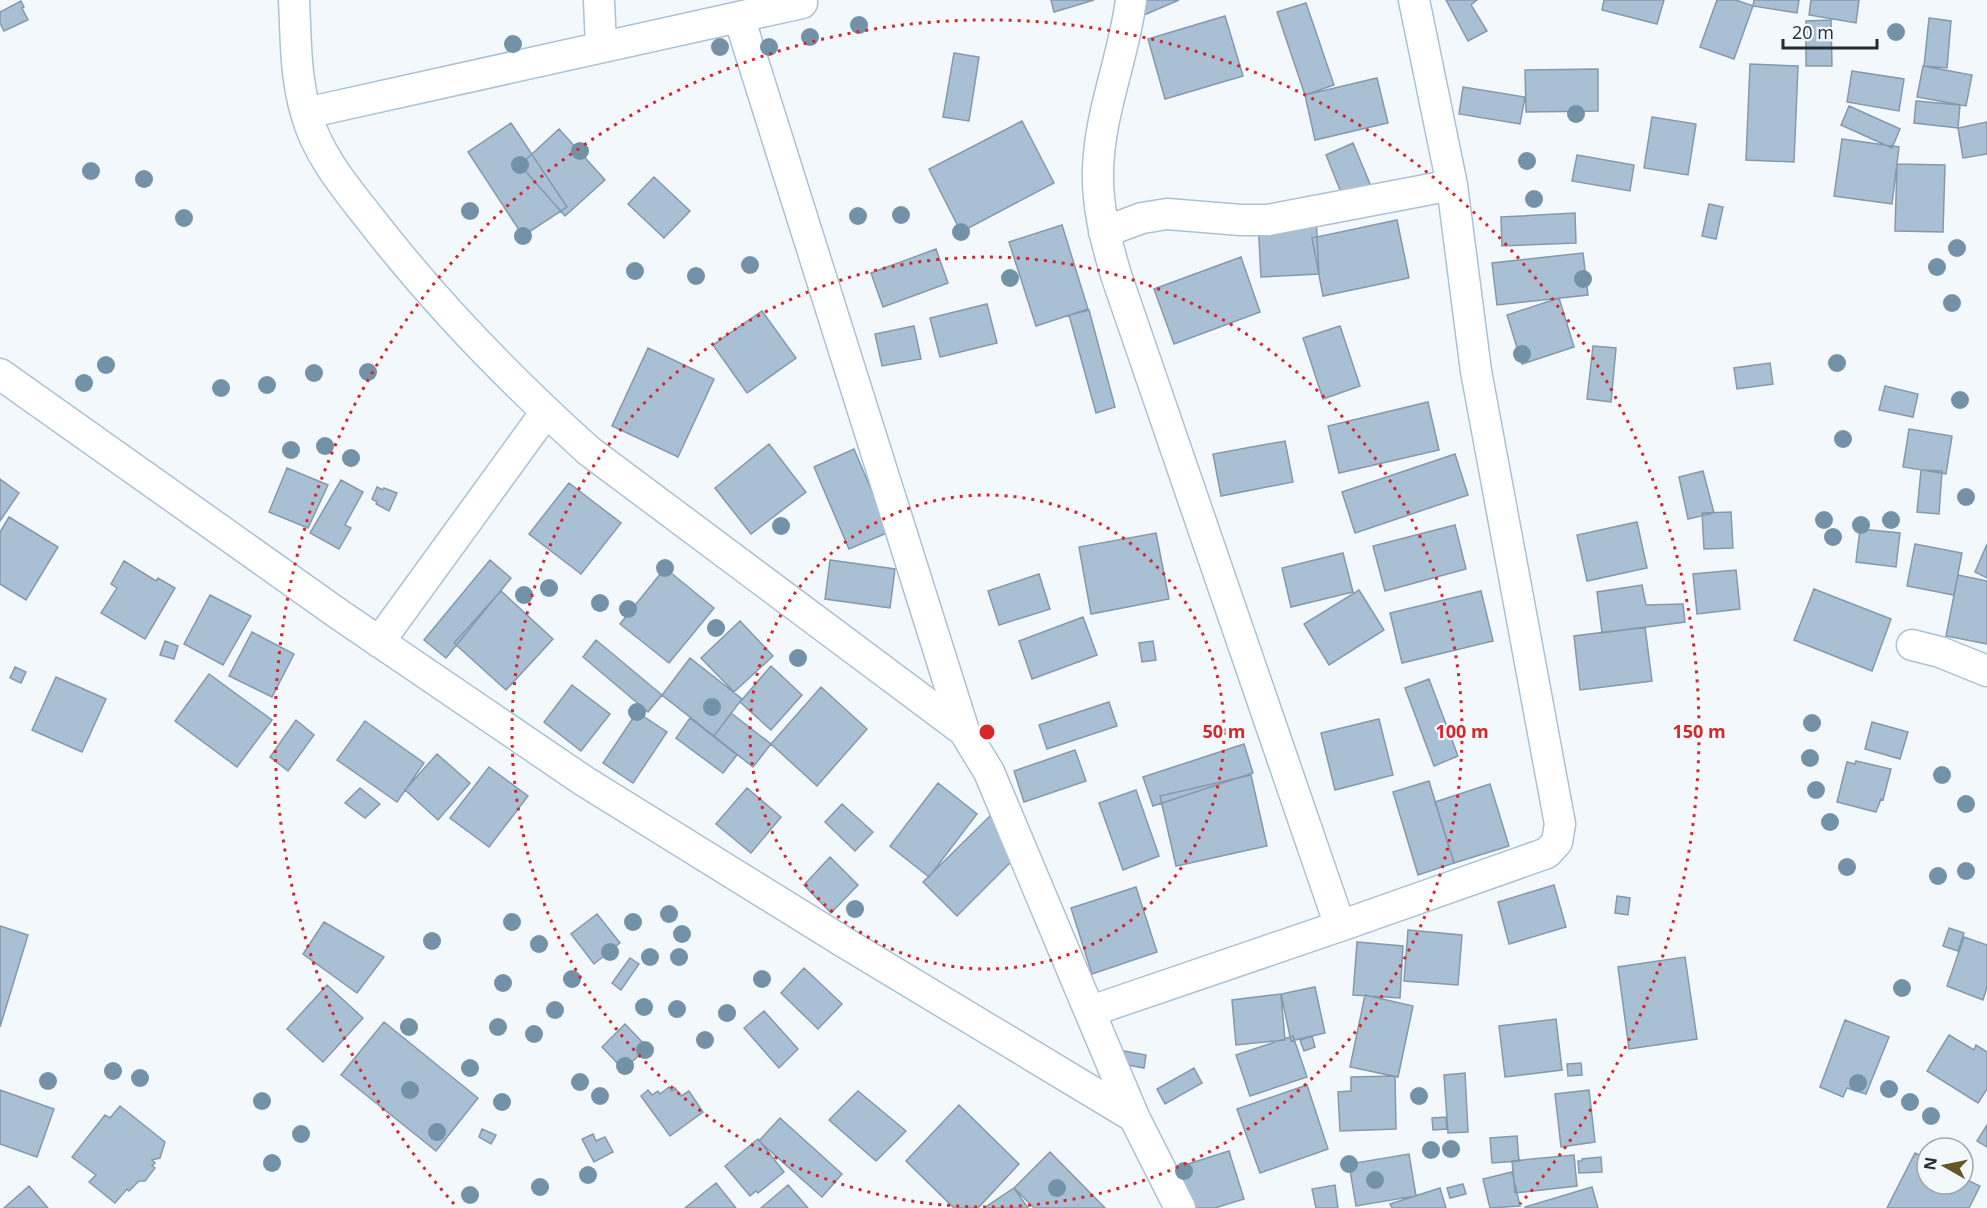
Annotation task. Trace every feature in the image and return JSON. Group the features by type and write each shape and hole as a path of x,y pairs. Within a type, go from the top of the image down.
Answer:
{"street":[{"path":"294,0 296,69 306,113 319,146 335,175 411,272 546,412 589,451 964,731"},
{"path":"599,0 601,47"},
{"path":"1131,0 1105,122 1098,170 1099,203 1104,232 1116,275 1340,926"},
{"path":"1091,1011 1547,853 1557,842 1560,824 1476,371 1452,184 1414,0"},
{"path":"306,113 802,3"},
{"path":"739,16 964,731 989,772 1134,1117 1180,1208"},
{"path":"1104,232 1142,218 1167,213 1241,220 1268,220 1452,184"},
{"path":"0,374 379,642 584,781 847,944 1134,1117"},
{"path":"379,642 546,412"},
{"path":"1912,645 1940,652 1987,671"}],"building":[{"path":"1051,0 1094,0 1054,12"},
{"path":"1138,0 1179,0 1144,15"},
{"path":"1446,0 1477,0 1471,5 1487,31 1468,41"},
{"path":"1604,0 1664,0 1657,24 1602,10"},
{"path":"1717,0 1736,0 1753,6 1734,59 1700,47"},
{"path":"1754,0 1799,0 1797,13 1753,6"},
{"path":"1811,0 1859,0 1856,23 1809,15"},
{"path":"21,1 28,20 4,31 0,23 0,12"},
{"path":"1306,3 1334,85 1305,95 1277,12"},
{"path":"1225,16 1243,76 1165,99 1148,39"},
{"path":"1929,18 1951,21 1947,68 1924,66"},
{"path":"1831,20 1832,66 1806,66 1806,21"},
{"path":"954,53 979,57 969,121 943,117"},
{"path":"1750,64 1798,66 1794,162 1746,160"},
{"path":"1923,66 1972,75 1966,106 1917,97"},
{"path":"1598,69 1598,111 1526,112 1525,70"},
{"path":"1852,71 1904,79 1899,111 1847,102"},
{"path":"1377,78 1388,123 1315,140 1305,95"},
{"path":"1463,87 1525,97 1520,124 1459,114"},
{"path":"1916,101 1960,105 1958,128 1914,123"},
{"path":"1849,106 1900,129 1892,148 1841,125"},
{"path":"1652,117 1696,124 1688,175 1644,168"},
{"path":"1022,121 1054,183 961,232 929,169"},
{"path":"1987,122 1987,154 1963,158 1958,128"},
{"path":"511,123 567,207 523,236 468,152"},
{"path":"559,129 605,180 565,216 520,165"},
{"path":"1842,139 1899,147 1892,204 1834,196"},
{"path":"1353,143 1378,203 1350,215 1326,155"},
{"path":"1577,155 1634,165 1630,191 1572,181"},
{"path":"1897,164 1945,165 1943,232 1895,231"},
{"path":"654,177 690,211 664,238 628,204"},
{"path":"1709,204 1723,207 1716,239 1702,236"},
{"path":"1575,213 1576,243 1502,246 1501,217"},
{"path":"1316,217 1319,274 1261,277 1258,220"},
{"path":"1397,220 1409,278 1323,296 1312,238"},
{"path":"1062,225 1088,309 1036,326 1009,242"},
{"path":"936,249 948,283 883,307 871,273"},
{"path":"1583,253 1588,295 1497,305 1492,263"},
{"path":"1241,257 1260,312 1174,344 1154,289"},
{"path":"1559,298 1574,347 1522,364 1507,315"},
{"path":"987,304 997,343 940,357 930,318"},
{"path":"1089,310 1115,407 1096,413 1069,315"},
{"path":"762,311 796,358 747,393 713,345"},
{"path":"914,326 921,359 882,366 875,334"},
{"path":"1340,326 1360,386 1323,399 1303,338"},
{"path":"1593,346 1616,348 1611,402 1587,399"},
{"path":"648,348 714,379 678,457 612,426"},
{"path":"1770,363 1773,384 1737,389 1734,368"},
{"path":"1885,386 1918,394 1913,417 1879,410"},
{"path":"1428,402 1439,450 1339,473 1328,426"},
{"path":"1909,429 1952,436 1946,474 1903,467"},
{"path":"1285,441 1293,482 1221,496 1213,454"},
{"path":"769,444 806,492 751,534 715,488"},
{"path":"854,449 889,532 849,549 814,467"},
{"path":"1455,454 1468,495 1355,533 1342,492"},
{"path":"287,468 328,485 308,528 269,512"},
{"path":"1921,470 1942,471 1939,514 1917,512"},
{"path":"1703,471 1714,513 1688,519 1679,477"},
{"path":"0,479 19,493 0,521"},
{"path":"341,480 363,492 345,525 351,528 339,549 310,533"},
{"path":"569,483 621,523 581,574 529,534"},
{"path":"377,487 397,493 389,511 372,499"},
{"path":"1731,512 1733,548 1704,549 1702,513"},
{"path":"9,517 58,547 26,600 0,584 0,532"},
{"path":"1637,522 1647,568 1587,581 1577,535"},
{"path":"1455,525 1466,569 1385,591 1373,546"},
{"path":"1860,529 1900,533 1896,567 1856,562"},
{"path":"1156,533 1169,599 1091,614 1079,547"},
{"path":"1915,544 1962,553 1954,595 1907,586"},
{"path":"1987,544 1987,578 1975,572"},
{"path":"1343,553 1353,592 1291,607 1282,568"},
{"path":"490,560 511,578 446,658 424,640"},
{"path":"830,560 895,569 890,608 825,599"},
{"path":"124,561 156,581 158,578 175,588 145,639 101,613 117,588 111,584"},
{"path":"665,568 714,608 669,663 620,624"},
{"path":"1736,570 1740,609 1697,614 1693,574"},
{"path":"1039,574 1050,609 999,625 988,591"},
{"path":"1958,575 1987,581 1987,644 1946,636"},
{"path":"1642,585 1646,605 1683,604 1685,622 1602,633 1597,592"},
{"path":"1814,589 1891,619 1872,671 1794,640"},
{"path":"1359,590 1384,630 1329,665 1304,624"},
{"path":"501,591 553,639 506,690 454,643"},
{"path":"1481,591 1493,641 1402,663 1390,613"},
{"path":"210,595 251,616 223,665 184,644"},
{"path":"1083,617 1097,655 1032,679 1019,641"},
{"path":"740,621 773,656 734,692 701,658"},
{"path":"1645,627 1652,681 1580,690 1574,636"},
{"path":"252,632 294,654 272,697 229,676"},
{"path":"596,640 662,695 648,712 583,657"},
{"path":"165,641 178,646 174,659 160,655"},
{"path":"1153,641 1156,660 1142,662 1139,643"},
{"path":"690,658 742,699 714,736 662,695"},
{"path":"771,666 802,695 771,730 740,702"},
{"path":"15,667 26,672 21,683 10,678"},
{"path":"209,674 272,720 237,767 175,721"},
{"path":"56,677 106,699 82,752 32,730"},
{"path":"1429,679 1458,756 1434,766 1405,688"},
{"path":"572,685 610,714 581,751 544,722"},
{"path":"821,687 867,729 817,786 771,744"},
{"path":"1109,702 1117,726 1047,749 1039,725"},
{"path":"637,712 667,732 633,783 603,763"},
{"path":"731,713 771,744 753,767 714,736"},
{"path":"690,718 737,755 723,773 676,738"},
{"path":"1379,719 1393,775 1335,790 1321,733"},
{"path":"296,720 314,735 288,771 270,757"},
{"path":"365,721 424,763 397,802 337,760"},
{"path":"1872,722 1908,732 1900,759 1865,749"},
{"path":"1244,744 1253,773 1153,806 1143,777"},
{"path":"1075,750 1086,781 1024,802 1014,771"},
{"path":"437,754 470,783 438,820 405,790"},
{"path":"1856,761 1891,769 1883,800 1881,799 1876,812 1837,802 1847,762 1855,764"},
{"path":"489,767 528,796 489,847 450,818"},
{"path":"1251,775 1267,846 1176,866 1160,796"},
{"path":"1429,781 1454,863 1418,875 1393,792"},
{"path":"938,783 977,814 929,877 890,846"},
{"path":"1490,784 1509,846 1454,863 1435,802"},
{"path":"360,788 380,804 365,818 345,803"},
{"path":"747,788 781,817 751,853 716,824"},
{"path":"1136,790 1159,856 1123,870 1099,803"},
{"path":"842,804 873,832 855,851 825,822"},
{"path":"990,816 1023,850 957,916 923,882"},
{"path":"830,857 858,885 831,913 804,885"},
{"path":"1554,885 1566,927 1509,944 1498,902"},
{"path":"1136,887 1157,952 1092,974 1071,908"},
{"path":"1617,896 1630,898 1628,915 1615,913"},
{"path":"597,914 620,943 594,964 571,934"},
{"path":"324,922 384,957 357,993 303,954"},
{"path":"0,926 28,935 0,1027"},
{"path":"1949,928 1964,933 1958,951 1943,946"},
{"path":"1408,930 1462,935 1458,985 1404,981"},
{"path":"1964,937 1987,945 1987,987 1983,1000 1947,986"},
{"path":"1357,942 1403,946 1400,998 1353,995"},
{"path":"1685,957 1697,1039 1629,1049 1618,967"},
{"path":"630,958 639,964 621,990 612,983"},
{"path":"804,968 842,1004 818,1029 781,993"},
{"path":"327,985 363,1018 323,1062 287,1029"},
{"path":"1315,987 1325,1033 1291,1041 1281,994"},
{"path":"1281,994 1285,1040 1236,1045 1232,1000"},
{"path":"1365,995 1413,1006 1398,1077 1350,1067"},
{"path":"764,1011 798,1049 779,1068 744,1028"},
{"path":"1556,1019 1562,1070 1505,1077 1499,1026"},
{"path":"1845,1020 1889,1037 1866,1094 1847,1088 1843,1097 1820,1087"},
{"path":"384,1022 478,1098 436,1151 341,1075"},
{"path":"625,1024 647,1047 624,1070 602,1047"},
{"path":"1949,1035 1974,1050 1976,1045 1987,1052 1987,1089 1978,1103 1927,1071"},
{"path":"1293,1036 1307,1077 1250,1096 1236,1055"},
{"path":"1312,1036 1315,1047 1304,1051 1300,1040"},
{"path":"1124,1051 1146,1055 1144,1068 1122,1064"},
{"path":"1581,1063 1582,1075 1568,1076 1567,1064"},
{"path":"1194,1068 1202,1083 1165,1104 1157,1089"},
{"path":"1465,1073 1468,1132 1448,1133 1444,1075"},
{"path":"1395,1076 1396,1129 1340,1131 1338,1092 1351,1091 1351,1077"},
{"path":"1307,1085 1328,1149 1260,1173 1237,1109"},
{"path":"669,1087 672,1091 675,1088 681,1096 689,1091 703,1112 670,1136 641,1096 648,1090 652,1095 658,1091 660,1094"},
{"path":"0,1090 54,1109 37,1157 0,1144"},
{"path":"1589,1090 1595,1142 1561,1147 1555,1094"},
{"path":"858,1091 906,1131 876,1161 829,1120"},
{"path":"959,1105 1019,1164 978,1208 954,1208 906,1161"},
{"path":"120,1106 165,1142 160,1158 152,1160 155,1163 152,1166 155,1168 145,1181 139,1181 129,1191 127,1189 115,1203 89,1182 96,1175 72,1157 105,1115 110,1118"},
{"path":"1446,1117 1447,1129 1433,1130 1432,1118"},
{"path":"780,1118 842,1174 822,1197 759,1141"},
{"path":"1987,1125 1987,1147 1977,1141"},
{"path":"482,1129 496,1135 491,1144 479,1137"},
{"path":"593,1134 596,1141 605,1137 613,1152 594,1162 582,1139"},
{"path":"1517,1136 1519,1161 1492,1163 1490,1138"},
{"path":"758,1139 784,1172 758,1193 756,1191 750,1196 725,1166"},
{"path":"1229,1151 1244,1199 1215,1208 1175,1208 1163,1172"},
{"path":"1050,1152 1105,1208 1034,1208 1014,1188"},
{"path":"1915,1153 1915,1196 1975,1196 1969,1208 1887,1208"},
{"path":"1409,1154 1416,1196 1356,1206 1349,1164"},
{"path":"1574,1155 1577,1186 1515,1193 1512,1161"},
{"path":"1601,1157 1602,1172 1579,1173 1578,1161"},
{"path":"1512,1172 1520,1206 1490,1208 1483,1179"},
{"path":"716,1183 736,1208 685,1208"},
{"path":"1463,1184 1466,1194 1450,1198 1447,1188"},
{"path":"1975,1184 1980,1186 1975,1196"},
{"path":"788,1185 808,1208 761,1208"},
{"path":"1335,1185 1338,1208 1316,1208 1312,1189"},
{"path":"29,1186 48,1208 4,1208"},
{"path":"1592,1187 1598,1208 1525,1208 1525,1207"},
{"path":"1014,1188 1028,1208 984,1208"},
{"path":"1440,1188 1446,1208 1392,1208 1390,1204"}]}
